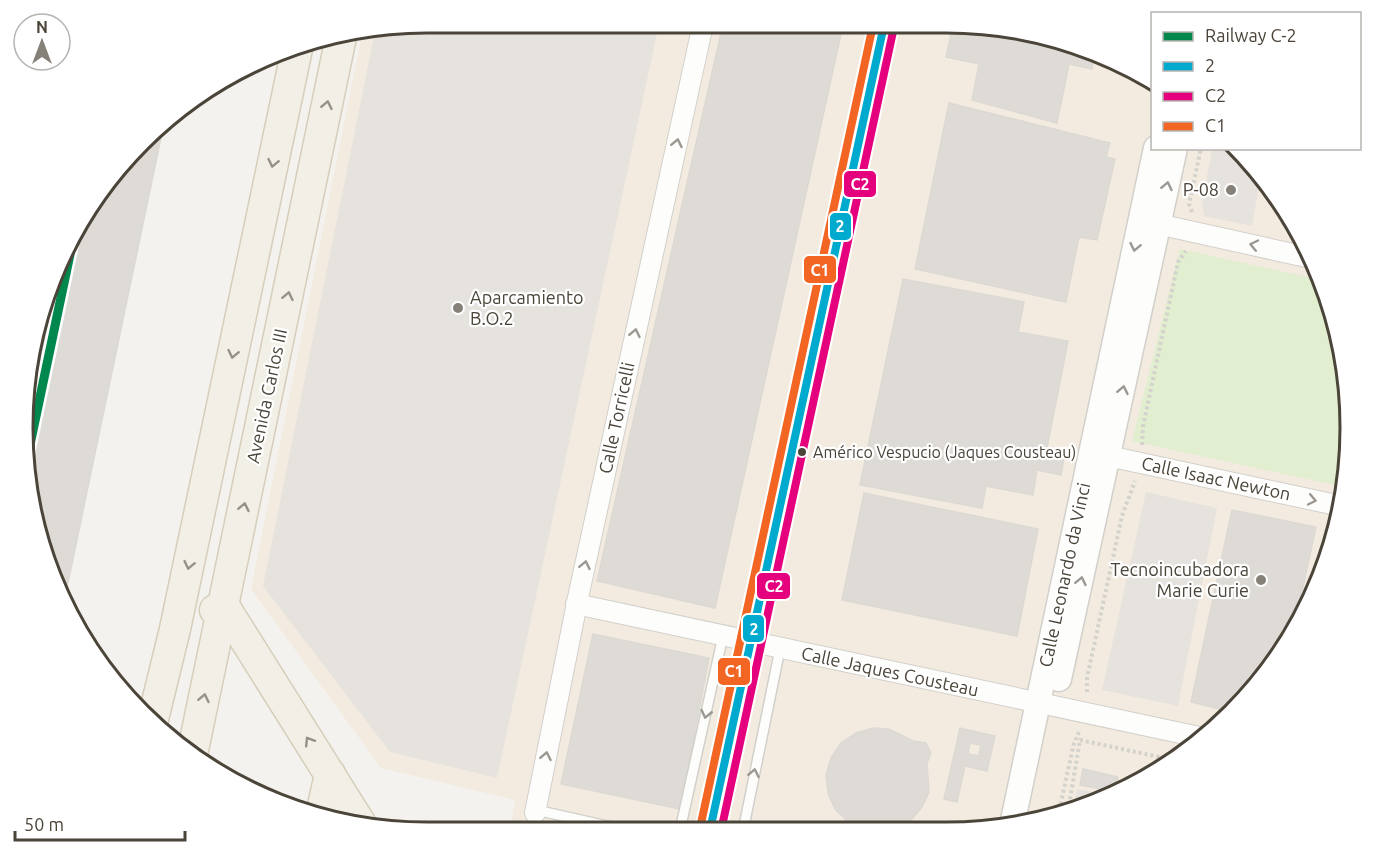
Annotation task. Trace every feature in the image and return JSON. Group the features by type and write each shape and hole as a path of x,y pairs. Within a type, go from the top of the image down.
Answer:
{"main road":[{"name":"Avenida Carlos III","path":"194,745 340,43"},
{"path":"155,712 175,629 295,56"},
{"path":"175,629 224,606 355,815"},
{"path":"322,808 330,774"}],"street":[{"name":"Calle Torricelli","path":"534,818 576,603 701,33"},
{"path":"712,822 882,33"},
{"name":"Calle Leonardo da Vinci","path":"1150,222 1156,150"},
{"name":"Calle Leonardo da Vinci","path":"1015,815 1045,705 1150,222 1174,150"},
{"path":"1150,222 1300,256"},
{"name":"Calle Isaac Newton","path":"1100,454 1332,504"},
{"name":"Calle Jaques Cousteau","path":"576,603 780,649 1192,735"},
{"name":"Calle Leonardo da Vinci","path":"1029,813 1045,705"}],"lane":[{"path":"682,822 723,636"},
{"path":"745,822 780,649"},
{"path":"534,818 564,822"}],"path":[{"path":"1194,218 1189,204 1201,150"},
{"path":"1142,448 1143,426 1178,262 1187,249"},
{"path":"1087,698 1087,678 1122,516 1128,496 1134,488"},
{"path":"1060,805 1074,743 1080,729"},
{"path":"1070,802 1080,740 1162,758"}],"shaded area":[{"path":"428,33 946,33 997,36 1048,46 1096,63 1151,91 1151,150 1225,150 1242,167 1274,208 1287,230 1310,277 1327,325 1337,376 1339,402 1337,479 1327,530 1319,554 1287,625 1274,647 1242,688 1206,724 1186,740 1165,756 1120,781 1048,809 997,819 946,822 511,822 515,800 381,768 251,589 361,39"},
{"name":"Aparcamiento B.O.2","path":"428,33 657,33 497,778 390,752 263,586 374,36"},
{"name":"P-08","path":"1212,150 1225,150 1259,188 1252,226 1204,216 1202,204"},
{"path":"1146,492 1217,508 1178,706 1102,690"},
{"path":"1077,789 1095,793 1075,800"}],"green space":[{"path":"1180,249 1310,278 1327,325 1337,376 1340,428 1336,485 1132,441"}],"building":[{"path":"721,33 841,33 715,608 597,581"},
{"path":"951,33 997,36 1048,46 1093,62 1092,69 1069,64 1057,123 972,100 979,64 946,57"},
{"path":"949,103 1110,143 1106,157 1115,159 1097,240 1079,237 1066,302 915,269"},
{"path":"161,137 67,587 46,530 36,479 34,402 36,376 46,325 63,277 99,208 131,167"},
{"path":"903,279 1024,302 1018,332 1068,341 1047,448 1065,452 1061,475 1037,470 1033,495 986,486 982,508 860,485"},
{"path":"864,493 1038,529 1017,636 842,600"},
{"name":"Tecnoincubadora Marie Curie","path":"1232,510 1316,527 1300,599 1274,647 1242,688 1221,709 1191,702"},
{"path":"593,634 709,658 680,809 561,784"},
{"path":"873,728 889,729 913,741 926,743 931,753 927,763 929,792 922,807 911,820 908,822 848,822 835,809 828,793 826,775 831,758 841,743 856,733"},
{"path":"960,728 995,736 987,771 965,766 957,802 944,799","holes":["970,743 981,745 979,756 968,754"]},
{"path":"1083,769 1118,777 1117,782 1102,789 1080,785"}],"rail line":[{"name":"C-2","path":"33,430 67,268"}],"transit line":[{"name":"C1","path":"701,822 871,33"},
{"name":"2","path":"712,822 882,33"},
{"name":"C2","path":"723,822 893,33"}],"place":[{"name":"P-08","path":"1231,190"},
{"name":"Aparcamiento B.O.2","path":"458,308"},
{"name":"Américo Vespucio (Jaques Cousteau)","path":"802,452"},
{"name":"Tecnoincubadora Marie Curie","path":"1261,580"}]}
